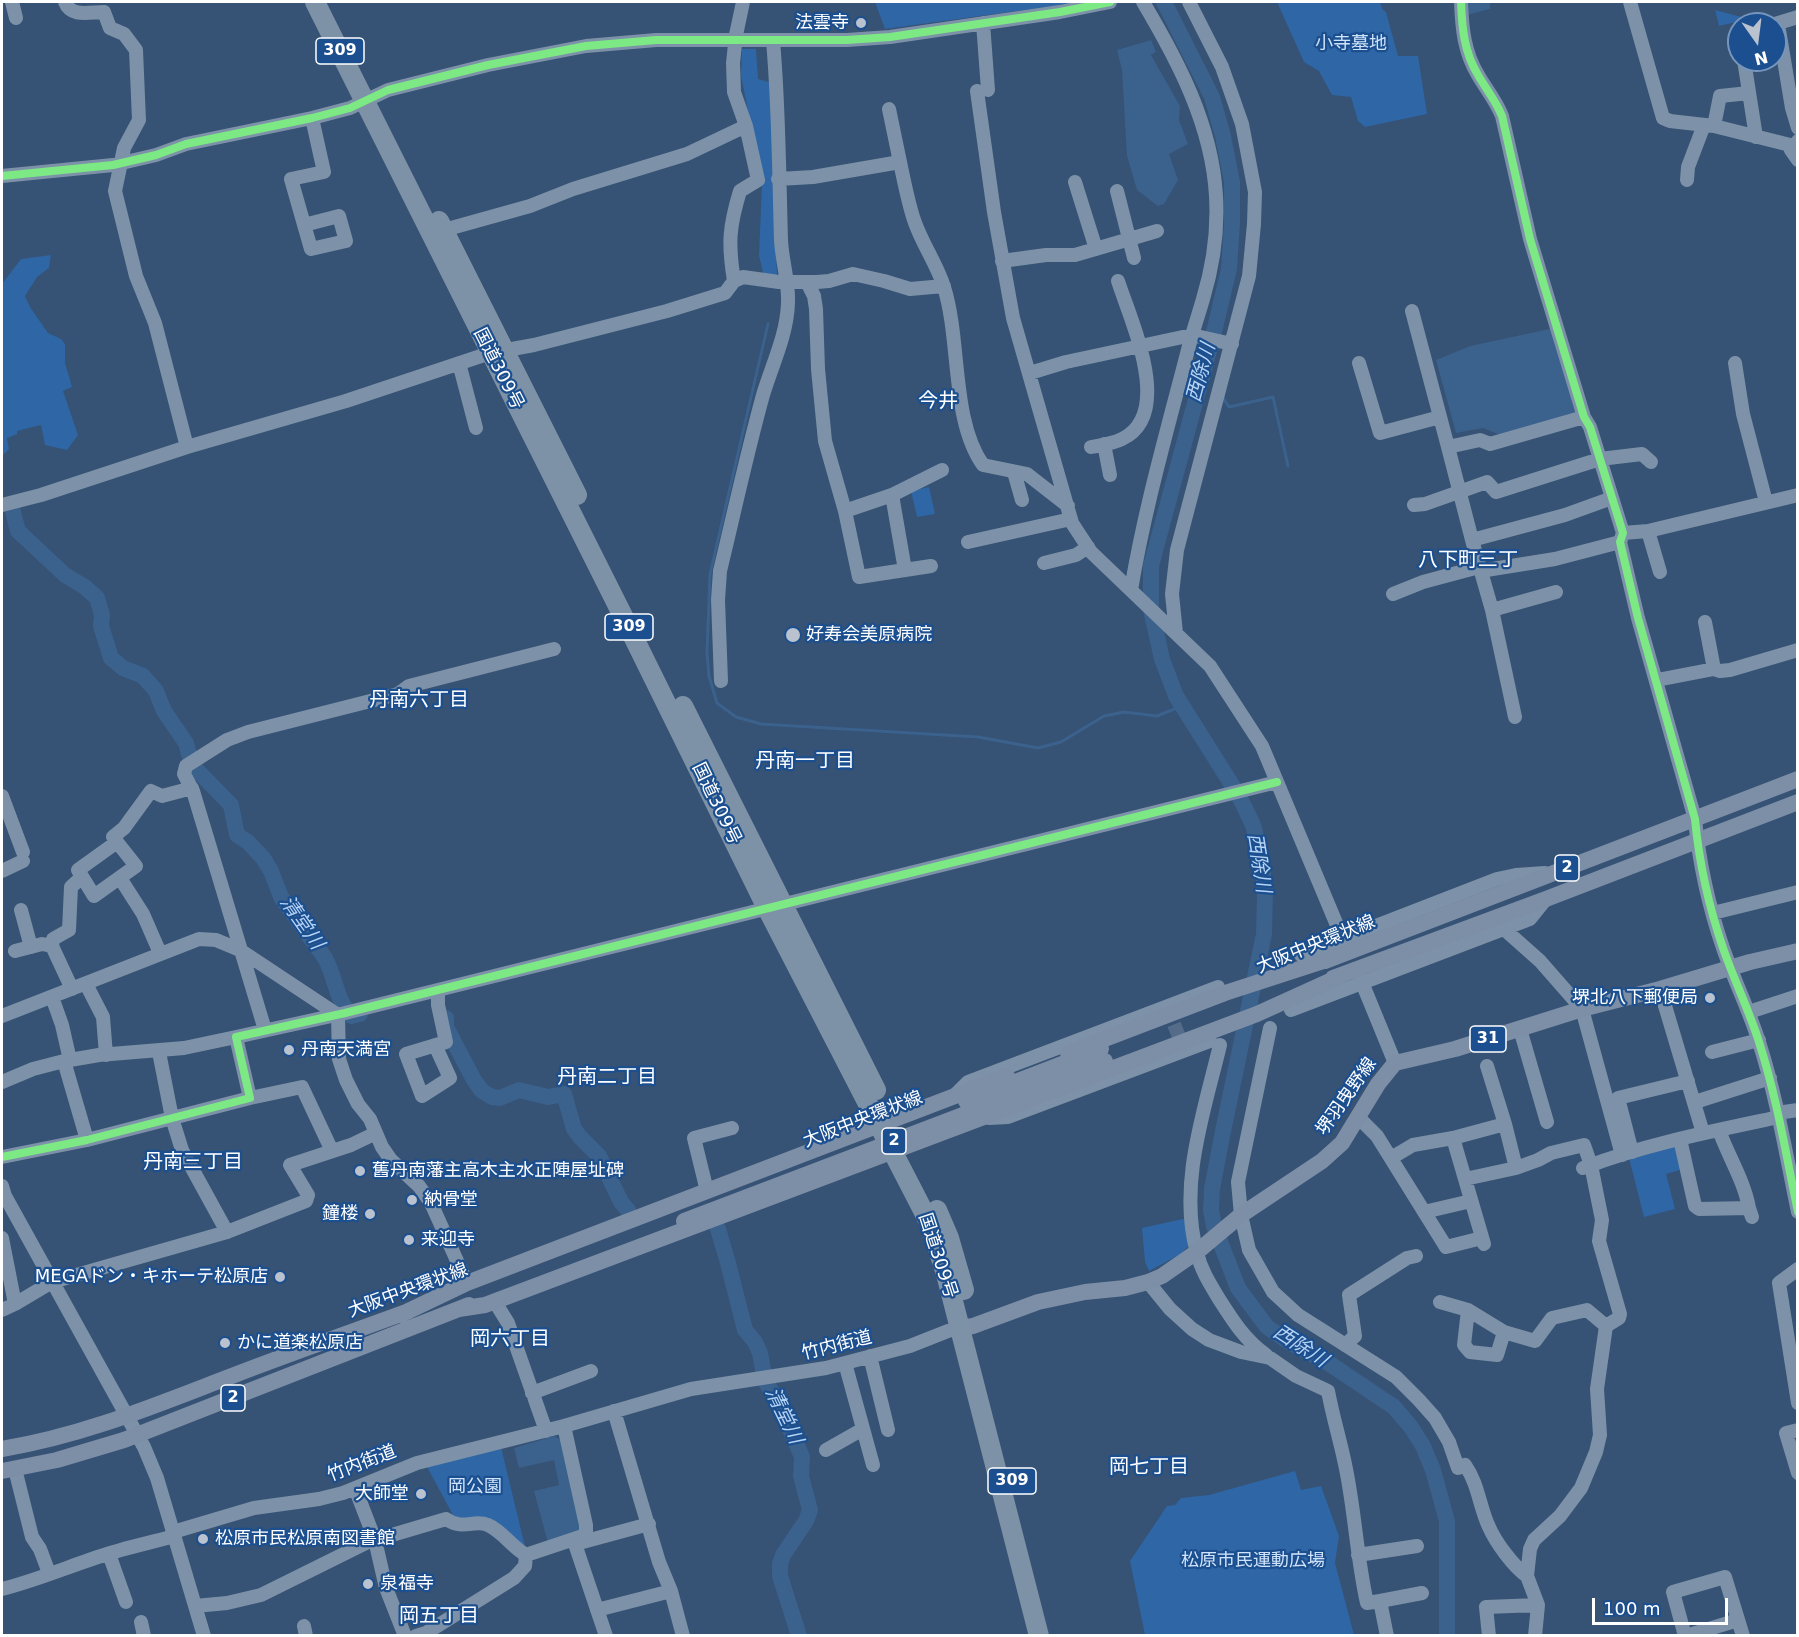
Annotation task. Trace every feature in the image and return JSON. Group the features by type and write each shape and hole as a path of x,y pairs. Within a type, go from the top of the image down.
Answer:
{"highway":[{"name":"国道309号","path":"315,2 444,230 497,352"},
{"name":"国道309号","path":"329,2 371,98 497,352 628,626 899,1150 930,1224 966,1327 1052,1635"},
{"name":"国道309号","path":"966,1327 1039,1635"}],"main road":[{"name":"大阪中央環状線","path":"1275,991 1336,957 1797,779"},
{"name":"2","path":"1275,991 1343,975 1797,802"},
{"name":"堺羽曳野線","path":"966,1327 1038,1302 1085,1292 1125,1288 1162,1276 1199,1250 1239,1217 1322,1161 1342,1143 1378,1084 1395,1063 1455,1049 1582,1009 1660,989 1773,955 1797,951"},
{"path":"400,1315 467,1282 884,1122 1275,991"},
{"path":"459,1309 495,1302 980,1119 1233,1006 1275,991"},
{"name":"大阪中央環状線","path":"2,1449 67,1435 127,1416 266,1362 682,1216 1233,1006"},
{"name":"大阪中央環状線","path":"8,1470 84,1453 138,1435 459,1309 682,1216"}],"street":[{"path":"12,2 16,18"},
{"path":"65,2 74,13 105,12 111,28 124,34 136,50 139,120 124,148 115,191 136,276 155,323 187,447"},
{"path":"734,281 729,249 732,217 740,191 758,180 746,126 734,92 735,40 743,2"},
{"path":"2,176 120,164 156,155 186,144 350,108 388,90 488,64 586,46 656,40 773,41 890,37 1060,12 1110,2"},
{"path":"1132,591 1139,542 1211,268 1216,195 1204,135 1186,82 1143,2"},
{"path":"1173,630 1172,594 1177,550 1229,344 1249,276 1253,248 1255,192 1248,151 1234,99 1222,67 1189,2"},
{"path":"1461,2 1462,28 1469,58 1502,116 1530,239 1584,417 1590,427 1612,498 1638,618 1695,819 1697,840 1713,913 1730,968 1759,1040 1770,1078 1794,1178 1797,1212"},
{"path":"1630,2 1663,118 1796,145"},
{"path":"983,22 983,91 1002,261 1013,318 1069,513 1088,548 1210,666 1262,746 1343,940"},
{"path":"721,681 718,600 720,571 763,395 783,336 788,304 787,282 781,252 778,86 773,41"},
{"path":"1746,72 1756,137"},
{"path":"1786,72 1797,128"},
{"path":"1687,180 1688,167 1709,126 1720,96 1749,93"},
{"path":"889,109 914,220 944,285 954,328 965,423 974,452 983,465 1027,474 1069,513"},
{"path":"304,225 291,179 324,172 312,118"},
{"path":"444,230 530,206 573,189 687,154 746,126"},
{"path":"1796,145 1791,150 1797,160"},
{"path":"778,179 813,177 900,162"},
{"path":"1075,182 1096,249"},
{"path":"1117,192 1134,258"},
{"path":"1002,261 1046,255 1075,255 1156,231"},
{"path":"2,505 51,492 187,447 346,401 459,363 677,308 725,293 734,281 743,277 807,282 829,281 853,273 910,289 944,285"},
{"path":"1110,475 1097,446 1124,439 1138,426 1144,411 1148,384 1147,371 1118,280"},
{"path":"807,282 814,297 816,309 818,369 825,441 845,511 859,577 931,566"},
{"path":"1412,311 1479,569 1492,610 1515,717"},
{"path":"1030,374 1066,362 1194,335 1229,344"},
{"path":"459,363 476,428"},
{"path":"1359,363 1380,433 1440,417"},
{"path":"1735,363 1743,414 1766,502"},
{"path":"1448,447 1480,440 1490,444 1584,417"},
{"path":"1414,505 1425,504 1487,482 1496,492 1600,459 1642,454 1651,462"},
{"path":"845,511 892,495 942,470"},
{"path":"1014,472 1022,501"},
{"path":"892,495 905,570"},
{"path":"1393,594 1423,582 1479,569 1555,559 1622,537 1797,495"},
{"path":"1472,540 1565,515 1612,498"},
{"path":"969,542 1069,513"},
{"path":"1648,531 1660,572"},
{"path":"1044,563 1077,555 1088,548"},
{"path":"1492,610 1556,592"},
{"path":"1705,622 1714,669"},
{"path":"265,1030 192,788 184,774 186,766 227,740 248,732 398,694 409,686 554,649"},
{"path":"1657,680 1714,669 1720,672 1730,670 1797,650"},
{"path":"2,1082 33,1069 67,1060 184,1048 345,1013 438,996 775,907 1277,782"},
{"path":"117,842 78,870 94,896 136,866 117,842 113,837 124,828 151,790 162,796 192,788"},
{"path":"2,796 23,856 2,871"},
{"path":"1300,955 1497,879 1516,875 1554,873"},
{"path":"72,989 52,946 53,939 69,930 71,887 82,878"},
{"path":"120,878 143,914 160,953"},
{"path":"1713,913 1797,892"},
{"path":"1291,1010 1530,919 1546,899"},
{"path":"21,910 31,947"},
{"path":"1504,929 1539,961 1582,1009 1627,1153"},
{"path":"2,1016 199,939 216,940 240,950 345,1013"},
{"path":"15,951 42,944 52,946"},
{"path":"1362,982 1395,1063"},
{"path":"86,984 103,1017 106,1055"},
{"path":"953,1097 968,1082 1218,987"},
{"path":"1660,989 1703,1133"},
{"path":"435,1045 446,1042 438,996"},
{"path":"1749,1012 1797,996"},
{"path":"52,997 87,1140"},
{"path":"345,1013 339,1059 346,1080 391,1160 419,1186 431,1203 467,1282"},
{"path":"1270,1028 1238,1182 1239,1217 1249,1250 1273,1292 1298,1315 1396,1377 1435,1418 1449,1442 1458,1468 1465,1465 1475,1479 1489,1528 1517,1569 1527,1576"},
{"path":"1520,1029 1547,1122"},
{"path":"236,1036 249,1098"},
{"path":"1712,1052 1759,1040"},
{"path":"980,1119 1008,1117 1215,1043 1193,1160 1190,1205 1205,1275 1232,1320 1250,1343 1296,1376 1328,1392 1346,1468 1367,1603 1422,1593"},
{"path":"159,1052 172,1119 182,1150 227,1232"},
{"path":"1486,1066 1505,1124 1516,1168"},
{"path":"1695,1102 1770,1078"},
{"path":"1627,1153 1618,1098 1688,1081"},
{"path":"2,1157 87,1140 249,1098 302,1087 332,1151"},
{"path":"1587,1166 1703,1133 1779,1118 1784,1112 1797,1110"},
{"path":"1358,1117 1377,1136 1446,1247 1483,1241 1453,1138"},
{"path":"1391,1158 1413,1145 1453,1138 1505,1124"},
{"path":"708,1191 694,1138 732,1128"},
{"path":"1680,1139 1695,1206 1699,1209 1751,1212 1742,1182 1725,1149 1719,1130"},
{"path":"2,1310 52,1282 227,1232 306,1201 308,1195 290,1165 376,1133"},
{"path":"1465,1179 1516,1168 1551,1154 1584,1145 1587,1166 1602,1220 1599,1241 1620,1314 1619,1318 1606,1326"},
{"path":"2,1186 4,1196 138,1435 157,1478 204,1635"},
{"path":"1424,1212 1471,1201"},
{"path":"2,1238 15,1304"},
{"path":"1345,1345 1355,1336 1349,1295 1407,1258 1416,1257"},
{"path":"1797,1269 1779,1283 1797,1403"},
{"path":"1148,1282 1170,1309 1192,1329 1209,1340 1241,1352 1270,1358"},
{"path":"495,1302 508,1323 546,1431"},
{"path":"1440,1302 1468,1310 1504,1332 1535,1341 1552,1318 1587,1310 1606,1326"},
{"path":"1468,1310 1464,1345 1470,1352 1497,1355 1504,1332"},
{"path":"1535,1635 1538,1605 1527,1576 1527,1567 1534,1540 1560,1516 1581,1488 1596,1452 1600,1435 1597,1389 1606,1326"},
{"name":"竹内街道","path":"2,1589 36,1580 254,1508 319,1499 355,1488 393,1470 417,1463 546,1431 691,1389 765,1377 793,1375 910,1346 948,1330 966,1327"},
{"path":"870,1356 888,1430"},
{"path":"845,1363 873,1465"},
{"path":"532,1393 591,1371"},
{"path":"614,1411 683,1635"},
{"path":"526,1555 585,1535 586,1525 564,1426"},
{"path":"826,1450 863,1429"},
{"path":"1797,1430 1786,1433 1797,1473"},
{"path":"8,1470 32,1537 40,1549 50,1574"},
{"path":"355,1488 374,1540 386,1588 405,1635"},
{"path":"195,1606 227,1603 261,1595 374,1540 446,1519 454,1524 482,1523 490,1526 526,1555"},
{"path":"550,1547 562,1548 649,1524"},
{"path":"575,1544 606,1635"},
{"path":"1358,1555 1417,1546"},
{"path":"109,1554 126,1602"},
{"path":"423,1634 514,1578 525,1566 526,1555"},
{"path":"1738,1620 1685,1635 1673,1592 1725,1577 1743,1635"},
{"path":"597,1610 671,1591"},
{"path":"1380,1600 1387,1635"},
{"path":"1489,1635 1486,1606 1538,1605"}],"green space":[{"path":"875,2 1083,2 885,29"},
{"name":"小寺墓地","path":"1277,2 1383,2 1380,3 1386,12 1398,56 1418,56 1427,114 1365,127 1358,121 1351,97 1332,95 1319,71 1304,62"},
{"path":"1715,10 1727,13 1727,24 1719,26"},
{"path":"742,49 756,49 758,79 772,83 777,274 773,277 764,276 759,256 762,183 741,75"},
{"path":"51,255 49,268 37,277 25,296 48,333 61,339 65,344 65,363 72,387 63,391 78,435 67,450 45,445 41,425 17,431 17,434 7,438 9,449 2,456 2,284 21,259"},
{"path":"929,487 935,514 917,517 911,491"},
{"path":"1677,1145 1683,1169 1666,1174 1675,1209 1644,1217 1629,1158"},
{"path":"1187,1218 1189,1246 1179,1255 1149,1271 1145,1262 1142,1228"},
{"name":"岡公園","path":"501,1447 526,1551 503,1531 466,1522 453,1515 426,1465"},
{"name":"松原市民運動広場","path":"1295,1471 1301,1490 1321,1486 1339,1536 1335,1563 1354,1635 1145,1635 1130,1561 1167,1506 1175,1505 1181,1498 1209,1495"}],"shaded area":[{"path":"1467,2 1490,2 1490,9 1467,15"},
{"path":"1151,40 1156,52 1151,55 1180,106 1179,120 1188,144 1169,154 1178,180 1164,204 1158,206 1137,190 1127,156 1122,70 1117,50"},
{"path":"1554,328 1578,410 1575,415 1500,435 1483,428 1456,433 1436,360 1470,346"},
{"path":"554,1436 561,1440 583,1524 580,1531 548,1543 534,1491 559,1485 554,1460 519,1468 514,1448"}],"waterway":[{"name":"西除川","path":"1164,2 1212,97 1232,182 1232,224 1229,269 1151,566 1151,610 1162,659 1176,696 1239,796 1253,825 1261,854 1265,893 1264,934 1222,1136 1212,1189 1211,1210 1214,1226 1238,1288 1267,1327 1330,1364 1394,1407 1423,1446 1433,1470 1447,1521 1447,1636"},
{"path":"768,324 710,574 707,653 709,676 717,703 736,717 761,724 978,737 1038,748 1061,742 1104,716 1124,712 1157,716 1182,706"},
{"path":"1223,398 1229,407 1273,397 1288,466"},
{"name":"清堂川","path":"12,508 18,531 65,575 85,587 97,598 102,615 101,626 111,658 123,668 143,676 156,691 164,711 186,743 192,765 231,805 237,835 248,842 263,858 271,871 281,897 325,958 346,1009 351,1016 360,1014"},
{"name":"清堂川","path":"446,1018 446,1027 482,1091 492,1097 500,1098 519,1090 548,1097 564,1094 574,1129 599,1156 621,1202 628,1210"},
{"name":"清堂川","path":"718,1229 745,1330 755,1342 760,1353 765,1381 779,1403 802,1457 801,1476 810,1510 806,1521 783,1555 780,1564 780,1576 799,1636"}],"tunnel":[{"path":"1166,1005 1185,1051"}],"cycle path":[{"path":"2,176 113,165 156,155 186,144 350,108 388,90 488,65 586,46 656,40 847,40 890,37 1060,12 1110,2"},
{"path":"1461,2 1467,49 1473,66 1502,116 1530,239 1584,417 1590,427 1623,533 1620,542 1638,618 1695,819 1699,852 1713,917 1759,1042 1781,1127 1798,1212"},
{"path":"2,1157 87,1140 250,1098 236,1037 345,1013 1277,782"}],"place":[{"name":"法雲寺","path":"861,23"},
{"name":"好寿会美原病院","path":"793,635"},
{"name":"堺北八下郵便局","path":"1710,998"},
{"name":"丹南天満宮","path":"289,1050"},
{"name":"舊丹南藩主高木主水正陣屋址碑","path":"360,1171"},
{"name":"納骨堂","path":"412,1200"},
{"name":"鐘楼","path":"370,1214"},
{"name":"来迎寺","path":"409,1240"},
{"name":"MEGAドン・キホーテ松原店","path":"280,1277"},
{"name":"かに道楽松原店","path":"225,1343"},
{"name":"大師堂","path":"421,1494"},
{"name":"松原市民松原南図書館","path":"203,1539"},
{"name":"泉福寺","path":"368,1584"}],"district":[{"name":"今井","path":"938,402"},
{"name":"八下町三丁","path":"1468,561"},
{"name":"丹南六丁目","path":"419,701"},
{"name":"丹南一丁目","path":"805,762"},
{"name":"丹南二丁目","path":"607,1078"},
{"name":"丹南三丁目","path":"193,1163"},
{"name":"岡六丁目","path":"510,1340"},
{"name":"岡七丁目","path":"1149,1468"},
{"name":"岡五丁目","path":"439,1617"}]}
